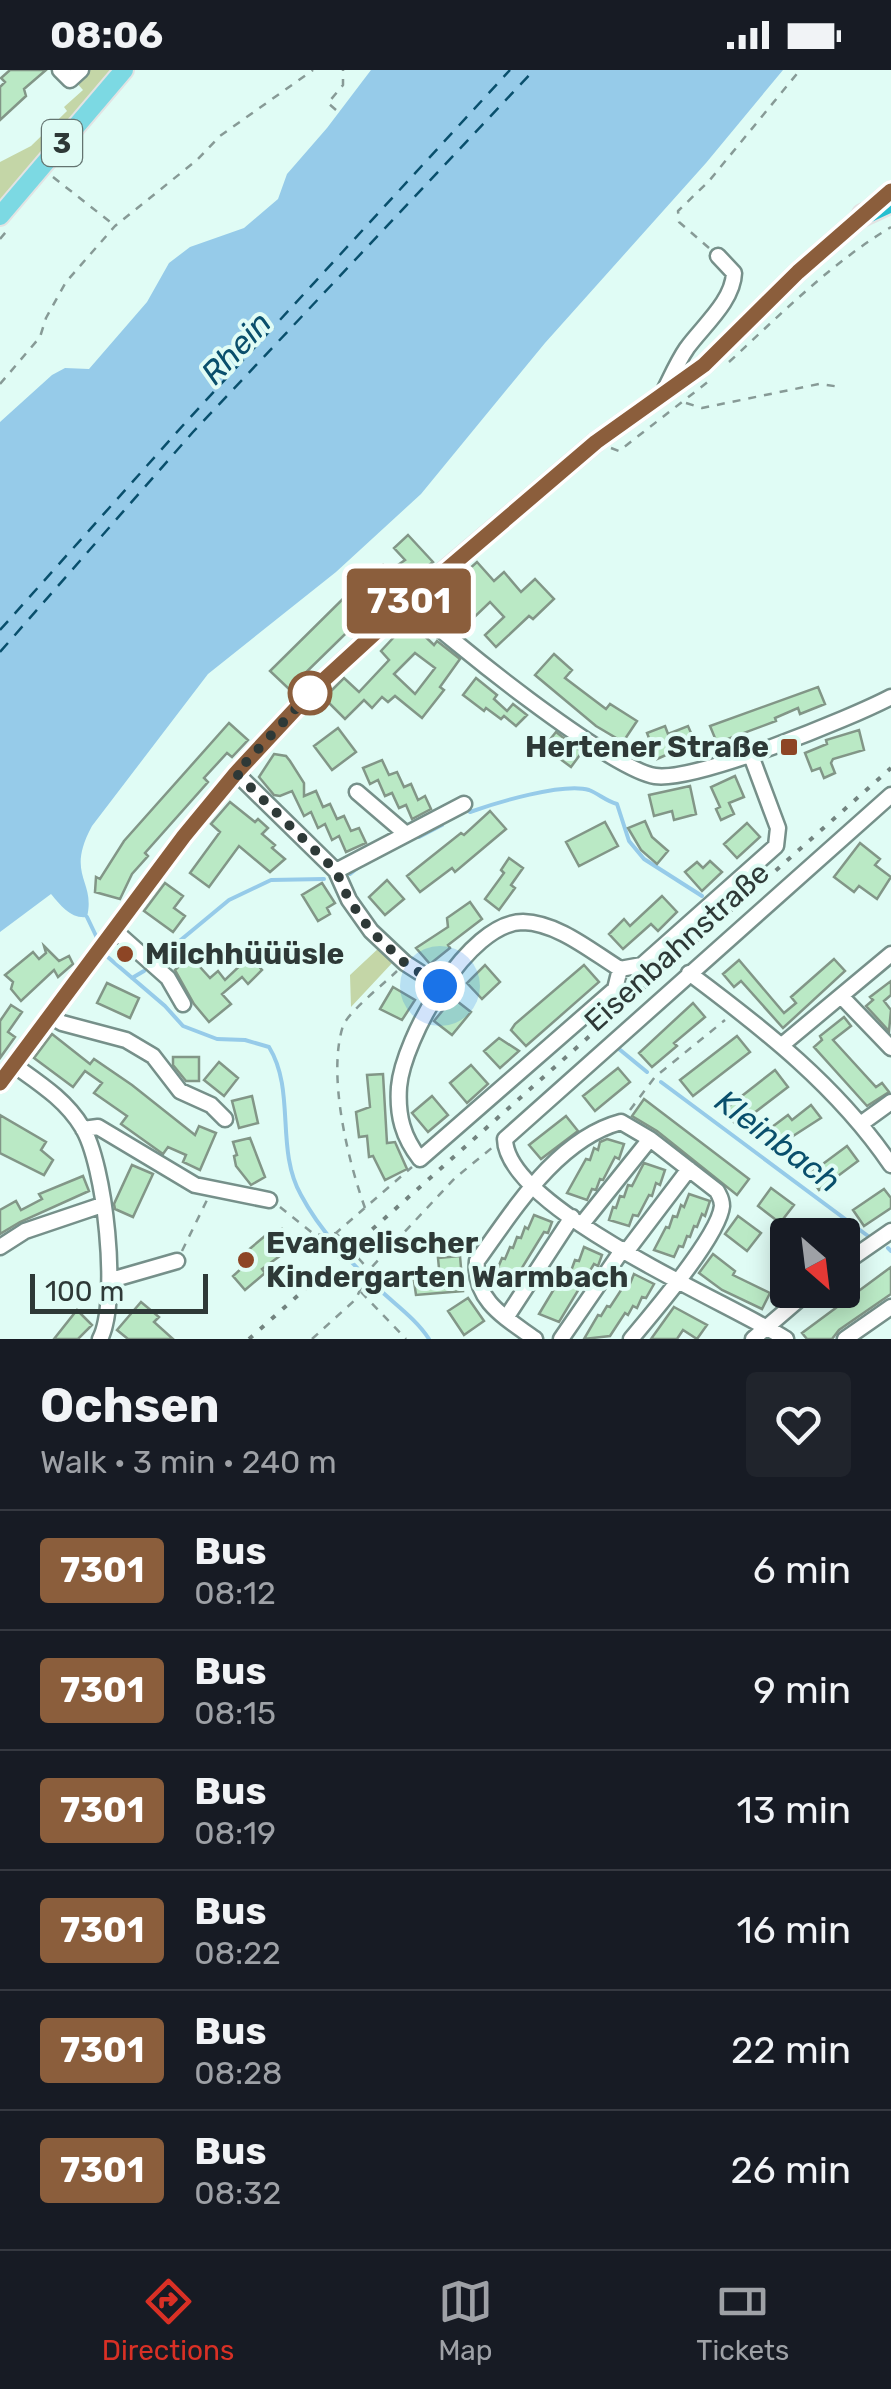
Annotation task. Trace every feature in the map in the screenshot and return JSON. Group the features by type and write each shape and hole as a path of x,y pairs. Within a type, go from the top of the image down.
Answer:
{"highway":[{"path":"863,215 891,202"}],"main road":[{"name":"3","path":"0,216 124,70"},
{"path":"0,1083 184,836 315,688 596,442 704,365 798,272 891,191"}],"street":[{"path":"664,392 685,350 734,282 734,273 718,256"},
{"path":"410,601 459,646 608,756 640,774 684,776 858,714 891,696"},
{"path":"620,969 615,988 420,1159 403,1136 399,1088 402,1064 440,986 469,953 498,929 520,922 547,926 620,969 642,965 776,846 778,828 750,752"},
{"path":"236,773 336,871 349,900 371,931 405,963 440,986"},
{"path":"357,792 406,834"},
{"name":"Eisenbahnstraße","path":"504,1144 510,1132 891,795"},
{"path":"336,871 464,804"},
{"path":"106,940 168,978 183,1004"},
{"path":"782,1045 891,954"},
{"path":"689,972 782,1045 862,1122 891,1165"},
{"path":"841,996 891,1048"},
{"path":"50,1016 62,1023 126,1040 152,1056 180,1091 212,1105 225,1118"},
{"path":"14,1064 61,1100 84,1128 95,1154 111,1280 107,1326 100,1339"},
{"path":"862,1122 891,1102"},
{"path":"535,1339 494,1310 483,1296 477,1261 530,1186 593,1132 621,1122 650,1139 717,1191 722,1209 679,1283 630,1339"},
{"path":"84,1128 98,1126 195,1185 269,1200"},
{"path":"506,1318 577,1220 650,1139"},
{"path":"504,1144 542,1198 679,1283 786,1339"},
{"path":"560,1339 689,1169"},
{"path":"0,1247 25,1231 102,1206"},
{"path":"860,1253 891,1231"},
{"path":"111,1280 176,1262"},
{"path":"845,1339 891,1307"},
{"path":"752,1339 789,1308"}],"path":[{"path":"0,384 40,337 66,282 115,226 185,170 220,136 314,70"},
{"path":"336,110 328,103 343,85 343,70"},
{"path":"718,256 679,222 678,211 709,181 800,70"},
{"path":"41,167 115,226"},
{"path":"742,351 791,303 891,227"},
{"path":"596,442 620,451 685,403 714,376"},
{"path":"685,403 702,408 819,384 840,388"},
{"path":"365,1208 344,1139 338,1072 344,1023 405,963"},
{"path":"621,1122 654,1077 738,1010"},
{"path":"312,1339 356,1299 368,1271 456,1178 494,1146 504,1144"},
{"path":"269,1200 321,1237 333,1233 365,1208 420,1159"},
{"path":"176,1262 212,1191"},
{"path":"333,1233 368,1271"},
{"path":"360,1292 384,1312 406,1339"}],"green space":[{"path":"89,70 112,70 0,201 0,162 31,146 67,111 64,107 83,90 76,82"},
{"path":"381,946 394,961 351,1007 350,975"}],"water":[{"name":"Rhein","path":"371,70 783,70 706,163 545,343 421,494 336,572 208,674 92,826 81,856 88,894 87,917 71,914 51,894 0,932 0,422 52,375 65,368 89,369 147,302 169,263 190,247 244,228 278,199 287,174"}],"building":[{"path":"10,70 46,70 24,89 26,96 0,120 0,87 5,82 1,78"},
{"path":"408,535 433,562 386,594 289,689 270,671 361,581 383,565 388,572 405,560 394,548"},
{"path":"477,562 494,581 504,572 521,592 535,579 554,599 496,647 485,635 504,617 490,602 463,628 444,608 467,587 459,578"},
{"path":"409,621 434,645 437,641 460,659 440,687 444,690 422,718 395,696 388,702 382,697 372,708 364,700 345,719 324,698 344,678 359,692 389,660 381,651","holes":["415,653 435,668 415,694 394,674"]},
{"path":"554,654 572,670 565,678 606,709 610,704 637,721 623,742 596,726 535,675"},
{"path":"476,678 497,695 494,699 507,711 513,704 527,715 516,726 504,716 501,719 486,708 484,711 463,695"},
{"path":"818,687 825,704 800,714 798,708 775,718 776,721 717,743 710,726"},
{"path":"229,723 248,740 232,757 227,753 204,778 208,782 145,853 148,856 132,874 120,899 95,892 96,877 100,879 124,841"},
{"path":"665,726 668,734 688,726 698,749 678,757 675,751 657,759 647,733"},
{"path":"338,728 356,752 332,770 314,746"},
{"path":"859,730 864,750 833,759 835,773 824,778 820,768 812,771 805,753 827,744 826,740"},
{"path":"556,732 582,752 571,767 544,747"},
{"path":"274,754 290,761 304,783 304,796 316,791 323,807 330,804 337,819 344,816 351,831 359,828 366,843 346,852 339,836 332,840 325,824 318,828 311,812 304,816 292,791 274,795 259,777"},
{"path":"382,760 389,775 397,772 404,787 411,784 418,800 425,796 431,809 412,819 406,805 399,808 392,793 385,796 378,780 370,784 363,768"},
{"path":"735,776 744,797 729,803 734,814 721,820 711,787"},
{"path":"690,786 696,814 674,820 672,811 654,816 649,795"},
{"path":"230,802 268,828 262,834 285,859 270,872 239,846 209,887 190,873 220,832 211,824"},
{"path":"490,811 506,829 455,872 452,868 420,892 407,876"},
{"path":"645,821 652,837 668,851 657,864 641,850 628,828"},
{"path":"605,822 618,846 579,866 566,842"},
{"path":"747,823 760,837 737,858 724,844"},
{"path":"860,843 880,859 875,865 891,877 877,899 859,886 854,892 834,877"},
{"path":"509,858 523,868 499,910 485,899 504,873 501,870"},
{"path":"710,861 722,872 702,891 685,872 697,862 703,868"},
{"path":"387,880 404,899 385,915 369,897"},
{"path":"165,883 183,896 174,908 185,916 173,932 144,911"},
{"path":"322,883 335,903 327,908 330,914 318,921 302,895"},
{"path":"662,896 677,912 658,931 651,924 623,949 609,934 624,919 630,926"},
{"path":"470,902 482,919 430,964 416,948 448,927 447,918"},
{"path":"44,946 59,961 69,956 73,964 58,977 54,970 21,1001 11,989 13,982 5,975 33,952 39,959 46,953"},
{"path":"190,956 210,978 218,971 225,980 250,956 262,970 248,984 242,977 222,994 231,1004 209,1022 175,970"},
{"path":"834,959 845,971 783,1028 741,981 734,987 723,974 739,960 784,1013 796,1003 791,997"},
{"path":"485,965 500,982 482,999 467,983"},
{"path":"584,965 599,982 526,1046 511,1030 515,1024"},
{"path":"891,981 891,995 884,1001 891,1010 889,1031 866,1006 873,1000 870,997"},
{"path":"107,983 139,998 130,1018 97,1003"},
{"path":"393,987 415,1000 402,1020 380,1009"},
{"path":"453,998 471,1012 452,1035 434,1021"},
{"path":"693,1003 705,1017 652,1067 639,1053"},
{"path":"11,1005 22,1012 8,1032 15,1037 0,1058 0,1021"},
{"path":"844,1017 851,1026 833,1040 876,1087 882,1083 889,1092 867,1106 814,1047 822,1040 820,1036"},
{"path":"52,1034 90,1064 94,1059 132,1085 195,1135 199,1126 216,1133 200,1170 183,1162 186,1155 168,1147 163,1154 121,1124 127,1116 94,1093 102,1083 85,1071 73,1087 34,1058"},
{"path":"737,1036 750,1052 693,1096 680,1080"},
{"path":"499,1038 519,1051 500,1068 484,1051"},
{"path":"173,1057 199,1057 199,1081 186,1081 173,1065"},
{"path":"219,1062 238,1078 224,1096 204,1080"},
{"path":"471,1065 488,1084 467,1103 450,1083"},
{"path":"618,1068 630,1082 595,1111 583,1096"},
{"path":"775,1070 788,1087 737,1126 724,1110"},
{"path":"383,1074 387,1143 395,1142 407,1169 385,1180 373,1156 369,1157 367,1136 359,1137 356,1112 370,1107 367,1075"},
{"path":"252,1096 258,1123 239,1128 232,1101"},
{"path":"432,1096 448,1115 428,1132 412,1113"},
{"path":"644,1099 749,1179 737,1195 657,1131 632,1116"},
{"path":"811,1105 821,1118 779,1145 768,1130 788,1115 792,1120"},
{"path":"0,1115 46,1142 41,1150 53,1160 44,1175 0,1153"},
{"path":"566,1116 578,1131 541,1159 529,1145"},
{"path":"250,1138 265,1177 251,1185 236,1166 233,1142"},
{"path":"607,1139 624,1144 619,1159 615,1157 587,1200 567,1193 594,1148 598,1150 600,1142"},
{"path":"847,1146 858,1161 819,1190 808,1175"},
{"path":"644,1163 665,1170 660,1185 656,1183 652,1196 649,1195 638,1216 633,1215 629,1226 609,1220 613,1207 616,1208 620,1196 624,1197 628,1185 632,1186"},
{"path":"132,1165 153,1174 133,1217 115,1209 114,1204"},
{"path":"83,1176 89,1191 0,1234 0,1210 16,1201 21,1210 42,1199 39,1194"},
{"path":"771,1188 794,1205 784,1218 774,1218 758,1206"},
{"path":"884,1189 891,1198 891,1208 864,1226 853,1210"},
{"path":"689,1194 710,1201 705,1216 702,1214 674,1257 654,1250 673,1216 677,1217 681,1205 684,1207"},
{"path":"534,1215 552,1222 548,1233 544,1232 509,1289 490,1282 494,1268 497,1270 525,1227 528,1229"},
{"path":"738,1216 761,1233 747,1251 725,1234"},
{"path":"282,1229 295,1245 262,1269 265,1273 245,1290 233,1276 252,1259 246,1252 272,1230 276,1235"},
{"path":"584,1247 602,1255 598,1266 594,1264 559,1322 539,1314 560,1279 568,1269 571,1271 575,1260 579,1261"},
{"path":"713,1254 735,1271 733,1275 770,1293 762,1309 722,1290 699,1273"},
{"path":"460,1256 463,1291 416,1295 414,1281 440,1279 438,1258"},
{"path":"891,1267 891,1294 832,1339 807,1339 802,1333 836,1308 860,1308 860,1290"},
{"path":"634,1274 654,1284 646,1298 642,1297 628,1315 625,1313 610,1336 584,1339 598,1315 610,1307 625,1284 629,1286"},
{"path":"468,1298 484,1321 464,1335 448,1311"},
{"path":"141,1302 159,1317 154,1322 173,1339 128,1339 117,1330"},
{"path":"674,1307 707,1325 697,1339 683,1330 677,1339 651,1339"},
{"path":"77,1310 92,1325 78,1339 54,1339"}],"waterway":[{"name":"Kleinbach","path":"470,812 547,791 589,790 617,804 629,841 644,859 702,896"},
{"path":"419,837 442,825"},
{"path":"350,874 360,866"},
{"path":"159,958 229,900 271,880 324,879"},
{"name":"Kleinbach","path":"594,1021 718,908"},
{"path":"87,917 98,940"},
{"path":"103,953 183,1026 217,1039 245,1040 269,1047 282,1082 289,1159 301,1195 336,1246 429,1339"},
{"path":"132,978 144,971"},
{"name":"Kleinbach","path":"619,1049 647,1072"},
{"name":"Kleinbach","path":"661,1082 868,1236"},
{"name":"Kleinbach","path":"888,1248 891,1251"}],"ferry route":[{"path":"0,630 510,70"},
{"path":"0,652 193,432 534,70"}],"railway":[{"path":"249,1339 891,768"}],"bus line":[{"name":"7301","path":"0,1083 184,836 315,688 596,442 704,365 798,272 891,191"}],"place":[{"name":"Hertener Straße","path":"789,747"},
{"name":"Milchhüüüsle","path":"125,954"},
{"name":"Evangelischer Kindergarten Warmbach","path":"246,1260"}],"route":[{"path":"310,693 315,688 236,773 336,871 349,900 371,931 405,963 440,986"}]}
